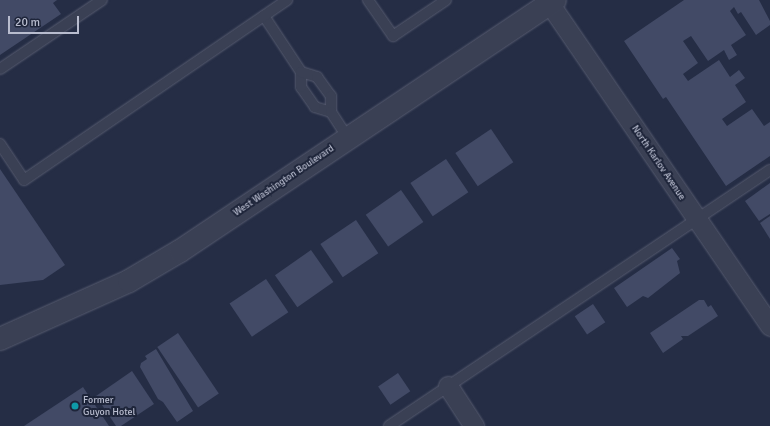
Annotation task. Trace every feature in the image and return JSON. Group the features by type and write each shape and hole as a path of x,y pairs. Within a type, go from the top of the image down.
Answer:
{"street":[{"name":"West Washington Boulevard","path":"0,339 129,281 180,251 551,1"},
{"name":"North Karlov Avenue","path":"551,1 770,326"},
{"path":"448,386 474,426"}],"lane":[{"path":"0,69 102,0"},
{"path":"0,144 24,180 287,0"},
{"path":"368,0 393,36 446,0"},
{"path":"264,16 301,72 301,87 315,107 331,112"},
{"path":"301,72 317,77 331,96 331,112 348,138"},
{"path":"389,426 770,170"}],"building":[{"path":"0,0 57,0 53,3 61,14 0,55"},
{"path":"684,0 759,0 770,21 770,25 756,35 741,12 738,14 734,7 730,11 746,35 731,45 737,55 729,60 724,50 708,61 691,36 683,41 698,63 683,74 688,81 719,60 730,77 739,70 745,78 735,85 746,102 722,119 727,126 752,109 764,126 770,122 770,156 726,186 666,97 663,99 624,41"},
{"path":"491,129 513,162 478,186 455,153"},
{"path":"446,159 468,192 433,216 410,183"},
{"path":"0,169 65,265 43,280 0,285"},
{"path":"770,183 770,214 759,221 745,201"},
{"path":"401,190 423,222 388,247 366,215"},
{"path":"770,216 770,239 760,223"},
{"path":"356,220 378,253 343,277 320,244"},
{"path":"672,248 680,259 677,261 680,273 648,298 643,296 627,307 614,288"},
{"path":"311,250 333,282 297,307 275,275"},
{"path":"266,279 288,312 252,337 230,304"},
{"path":"699,300 704,300 708,307 711,305 718,316 688,336 681,336 683,339 663,353 650,333"},
{"path":"593,304 605,322 587,335 575,316"},
{"path":"178,333 219,394 198,407 157,347"},
{"path":"156,349 193,411 177,422 163,402 158,399 140,367 141,363 147,359 145,356"},
{"path":"132,371 154,404 121,426 116,426 96,396"},
{"path":"398,373 410,391 390,405 378,386"},
{"name":"Former Guyon Hotel","path":"83,387 109,426 24,426"}],"place":[{"name":"Former Guyon Hotel","path":"75,406"}]}
